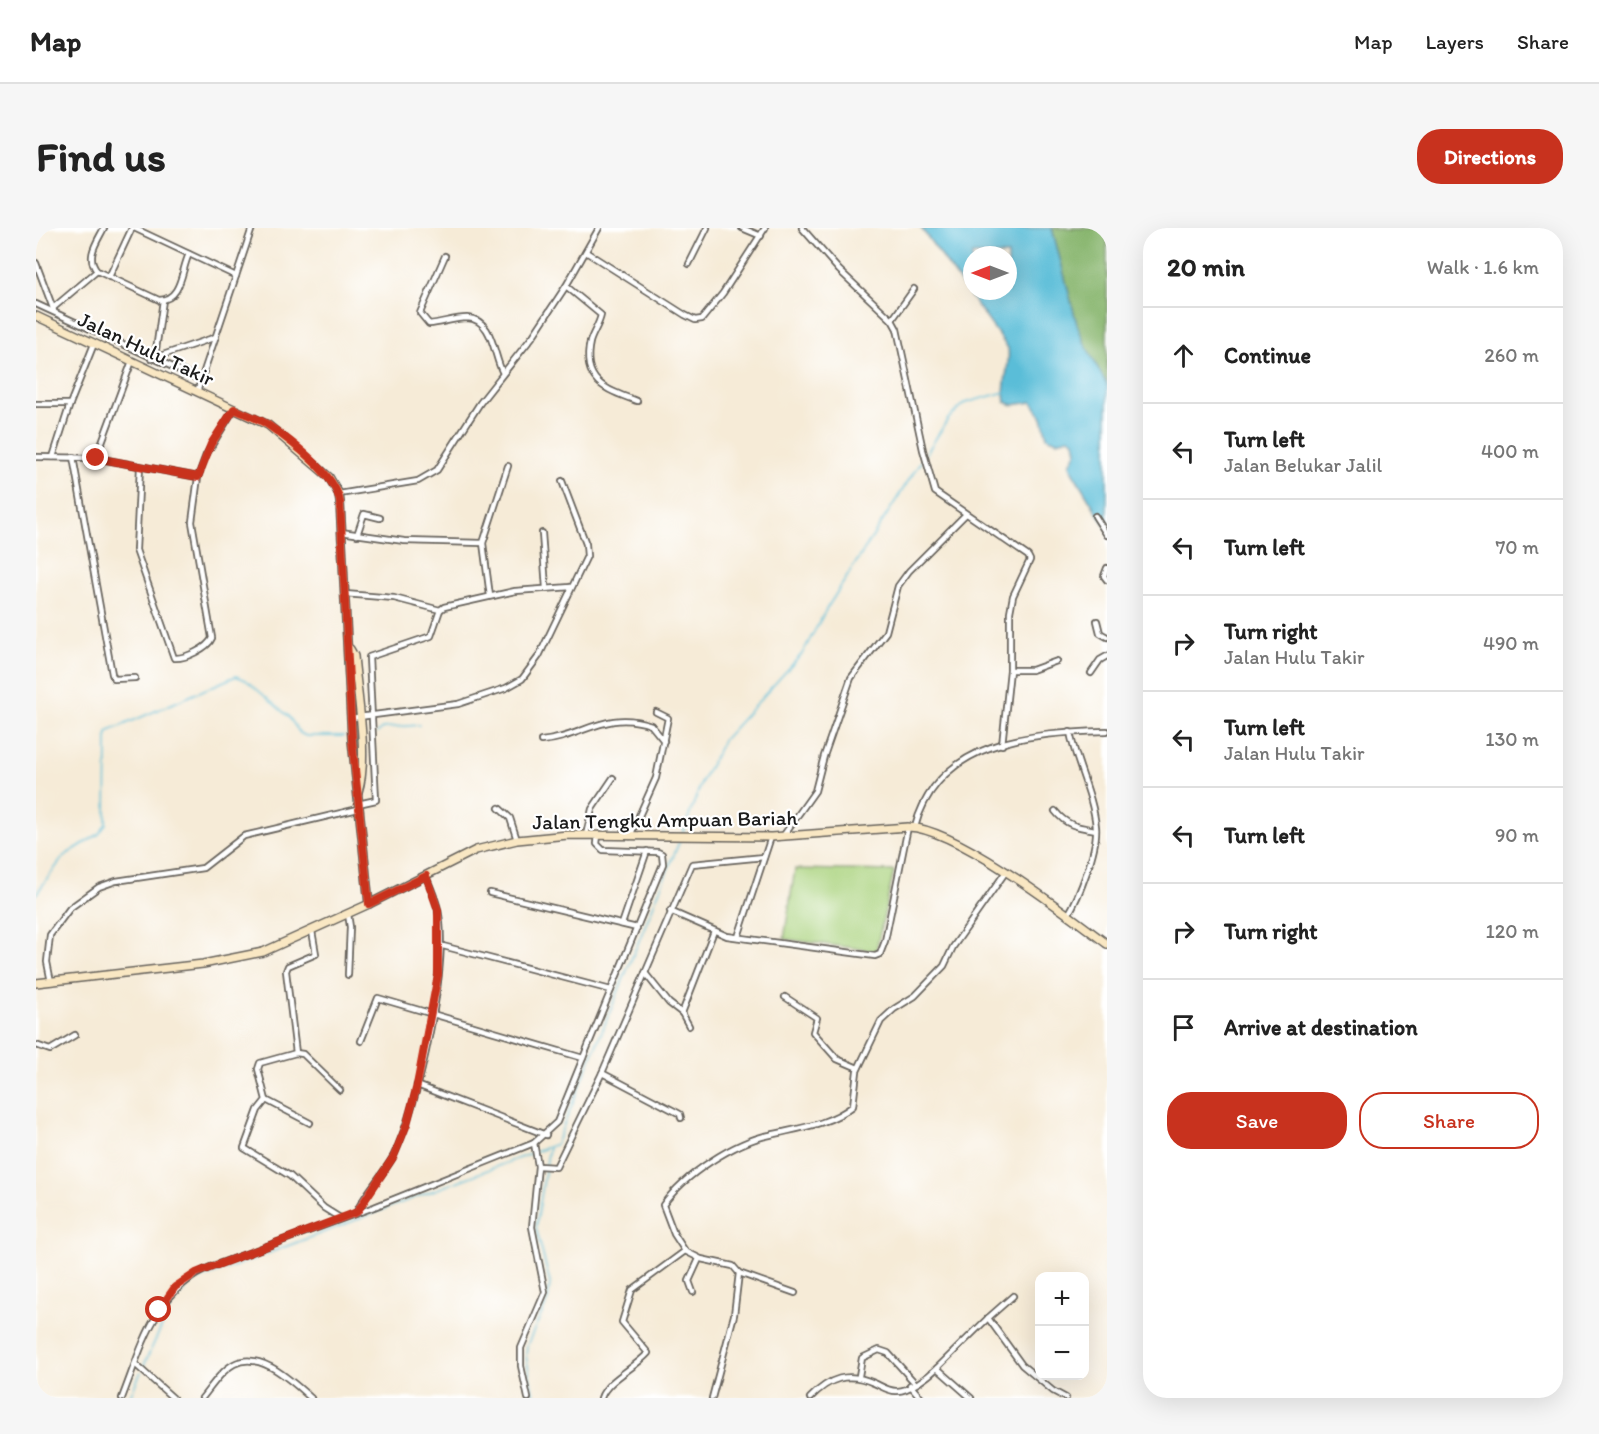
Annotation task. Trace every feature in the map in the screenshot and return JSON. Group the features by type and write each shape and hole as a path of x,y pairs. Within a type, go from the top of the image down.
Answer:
{"main road":[{"name":"Jalan Hulu Takir","path":"36,316 268,425 328,477 339,494"},
{"path":"339,494 350,648 354,656 360,717 362,766 358,794"},
{"path":"350,648 347,657 351,718 369,904"},
{"name":"Jalan Tengku Ampuan Bariah","path":"36,983 250,956 312,931 476,850 516,840 586,835 771,837 911,827 945,837 1005,873 1107,944"}],"street":[{"path":"104,228 91,255 97,271 163,300"},
{"path":"109,277 133,228 237,276"},
{"path":"197,392 252,228"},
{"path":"339,494 429,477 443,462 480,403 533,336 566,286 599,228"},
{"path":"689,264 707,228"},
{"path":"742,228 761,236"},
{"path":"586,252 685,315 702,319 718,300 765,228"},
{"path":"802,228 839,270 892,320 897,329 931,485 939,496 1028,556 1030,560 1013,596 1010,670 1002,745"},
{"path":"153,358 163,300 177,291 189,254"},
{"path":"445,256 420,313 429,324 468,318 482,324 490,336 496,362 503,373"},
{"path":"36,263 54,311"},
{"path":"54,311 97,271"},
{"path":"566,286 601,315 590,348 592,370 597,381 605,390 637,401"},
{"path":"892,320 914,290"},
{"path":"36,304 201,380"},
{"path":"153,358 216,337"},
{"path":"53,457 70,404 94,344"},
{"path":"96,458 132,362"},
{"path":"36,404 70,404"},
{"path":"140,467 136,550 174,658 182,658 210,643 212,638 192,522 198,477 211,444 234,409"},
{"path":"36,457 96,458 198,477"},
{"path":"73,457 112,674 114,679 118,680 135,678"},
{"path":"490,596 483,543 508,466"},
{"path":"351,718 458,704 506,688 522,679 539,656 585,561 587,551 562,481"},
{"path":"357,535 364,514 380,518"},
{"path":"783,836 815,791 824,756 851,678 886,632 898,586 909,571 966,514"},
{"path":"1095,516 1107,535"},
{"path":"341,532 404,541 483,543"},
{"path":"542,533 546,588"},
{"path":"1107,568 1104,576 1107,580"},
{"path":"345,594 394,598 440,610 490,596 571,587"},
{"path":"51,982 47,962 50,934 70,908 99,887 116,881 203,868 244,836 358,807 376,800 368,660 430,636 440,610"},
{"path":"1097,621 1100,633 1107,638"},
{"path":"1091,673 1100,660 1107,656"},
{"path":"1010,670 1032,670 1057,661"},
{"path":"630,836 656,778 668,718 656,712"},
{"path":"541,741 553,740 604,721 620,719 651,726 663,741"},
{"path":"670,911 714,931 738,938 874,956 880,954 911,827 920,807 936,782 950,768 971,755 1039,735 1107,731"},
{"path":"1068,915 1080,895 1096,830 1093,810 1074,757 1070,732"},
{"path":"586,835 592,809 614,778"},
{"path":"499,808 510,818 516,840"},
{"path":"1055,811 1065,823 1072,827 1096,830"},
{"path":"122,1398 169,1295 196,1273 534,1145 557,1122 663,864 662,854 647,851 603,850 597,844 598,835"},
{"path":"738,938 771,837"},
{"path":"622,924 647,857 647,851"},
{"path":"540,1166 556,1167 562,1156 602,1073 692,864 764,857"},
{"path":"795,1293 739,1273 732,1266 699,1258 685,1251 662,1209 670,1196 735,1145 770,1135 805,1129 850,1109 856,1101 855,1080 858,1068 881,1021 894,1009 915,996 944,966 953,947 1005,873"},
{"path":"357,1212 394,1156 407,1124 432,1014 440,945 438,910 426,876"},
{"path":"490,893 637,928"},
{"path":"348,914 350,927 348,975"},
{"path":"296,1053 286,971 288,966 316,954 312,931"},
{"path":"682,1013 714,931"},
{"path":"440,945 611,990"},
{"path":"645,973 669,1003 682,1013 689,1026"},
{"path":"785,997 817,1018 813,1032 837,1059 858,1068"},
{"path":"361,1041 378,998 583,1058"},
{"path":"36,1046 50,1050 75,1035"},
{"path":"310,1123 266,1101 258,1069 260,1063 296,1053 303,1054 340,1090"},
{"path":"602,1073 680,1114 681,1118"},
{"path":"417,1085 546,1135"},
{"path":"266,1101 258,1110 244,1148 276,1166 324,1208 340,1218"},
{"path":"528,1398 521,1366 521,1348 545,1292 532,1227 540,1166 534,1145"},
{"path":"601,1398 604,1389 610,1383 636,1367 648,1353 622,1322 630,1293 685,1251"},
{"path":"693,1292 688,1281 699,1258"},
{"path":"712,1398 727,1347 739,1273"},
{"path":"810,1398 819,1389 840,1378 859,1376 894,1391 901,1391 937,1368 1013,1296"},
{"path":"988,1318 1022,1365 1053,1391 1066,1398"},
{"path":"859,1376 862,1358 879,1350 888,1353 913,1384 921,1398"},
{"path":"202,1398 234,1364 249,1361 276,1369 311,1398"},
{"path":"136,1365 174,1398"},
{"path":"937,1368 971,1398"}],"green space":[{"path":"1052,228 1107,228 1107,385 1086,350 1078,330"},
{"path":"795,869 894,871 876,951 784,939"}],"water":[{"path":"921,228 1052,228 1077,324 1107,385 1107,529 1072,471 1070,464 1077,451 1075,442 1069,438 1057,441 1047,437 1042,417 1032,402 1013,405 1005,402 1004,388 1008,348 973,300 1017,300 1017,246 963,246 963,286"}],"waterway":[{"path":"926,454 948,419 965,403 1005,392"},
{"path":"683,832 702,781 724,739 802,654 827,608 923,458"},
{"path":"36,894 64,856 99,834 106,824 107,732 236,676 246,680 288,716 300,733 306,736 344,736"},
{"path":"377,733 383,728 419,725"},
{"path":"143,1367 171,1306 190,1283 556,1144 680,840"},
{"path":"534,1398 526,1356 527,1345 548,1300 550,1283 536,1228 549,1147"},
{"path":"129,1398 141,1372"}],"route":[{"path":"96,458 198,477 211,444 234,409 268,425 333,483 339,494 340,502 350,648 347,657 352,740 369,904 426,876 438,910 440,945 438,975 433,1012 417,1085 407,1124 394,1156 374,1188 357,1212 196,1273 175,1287 159,1310"}]}
